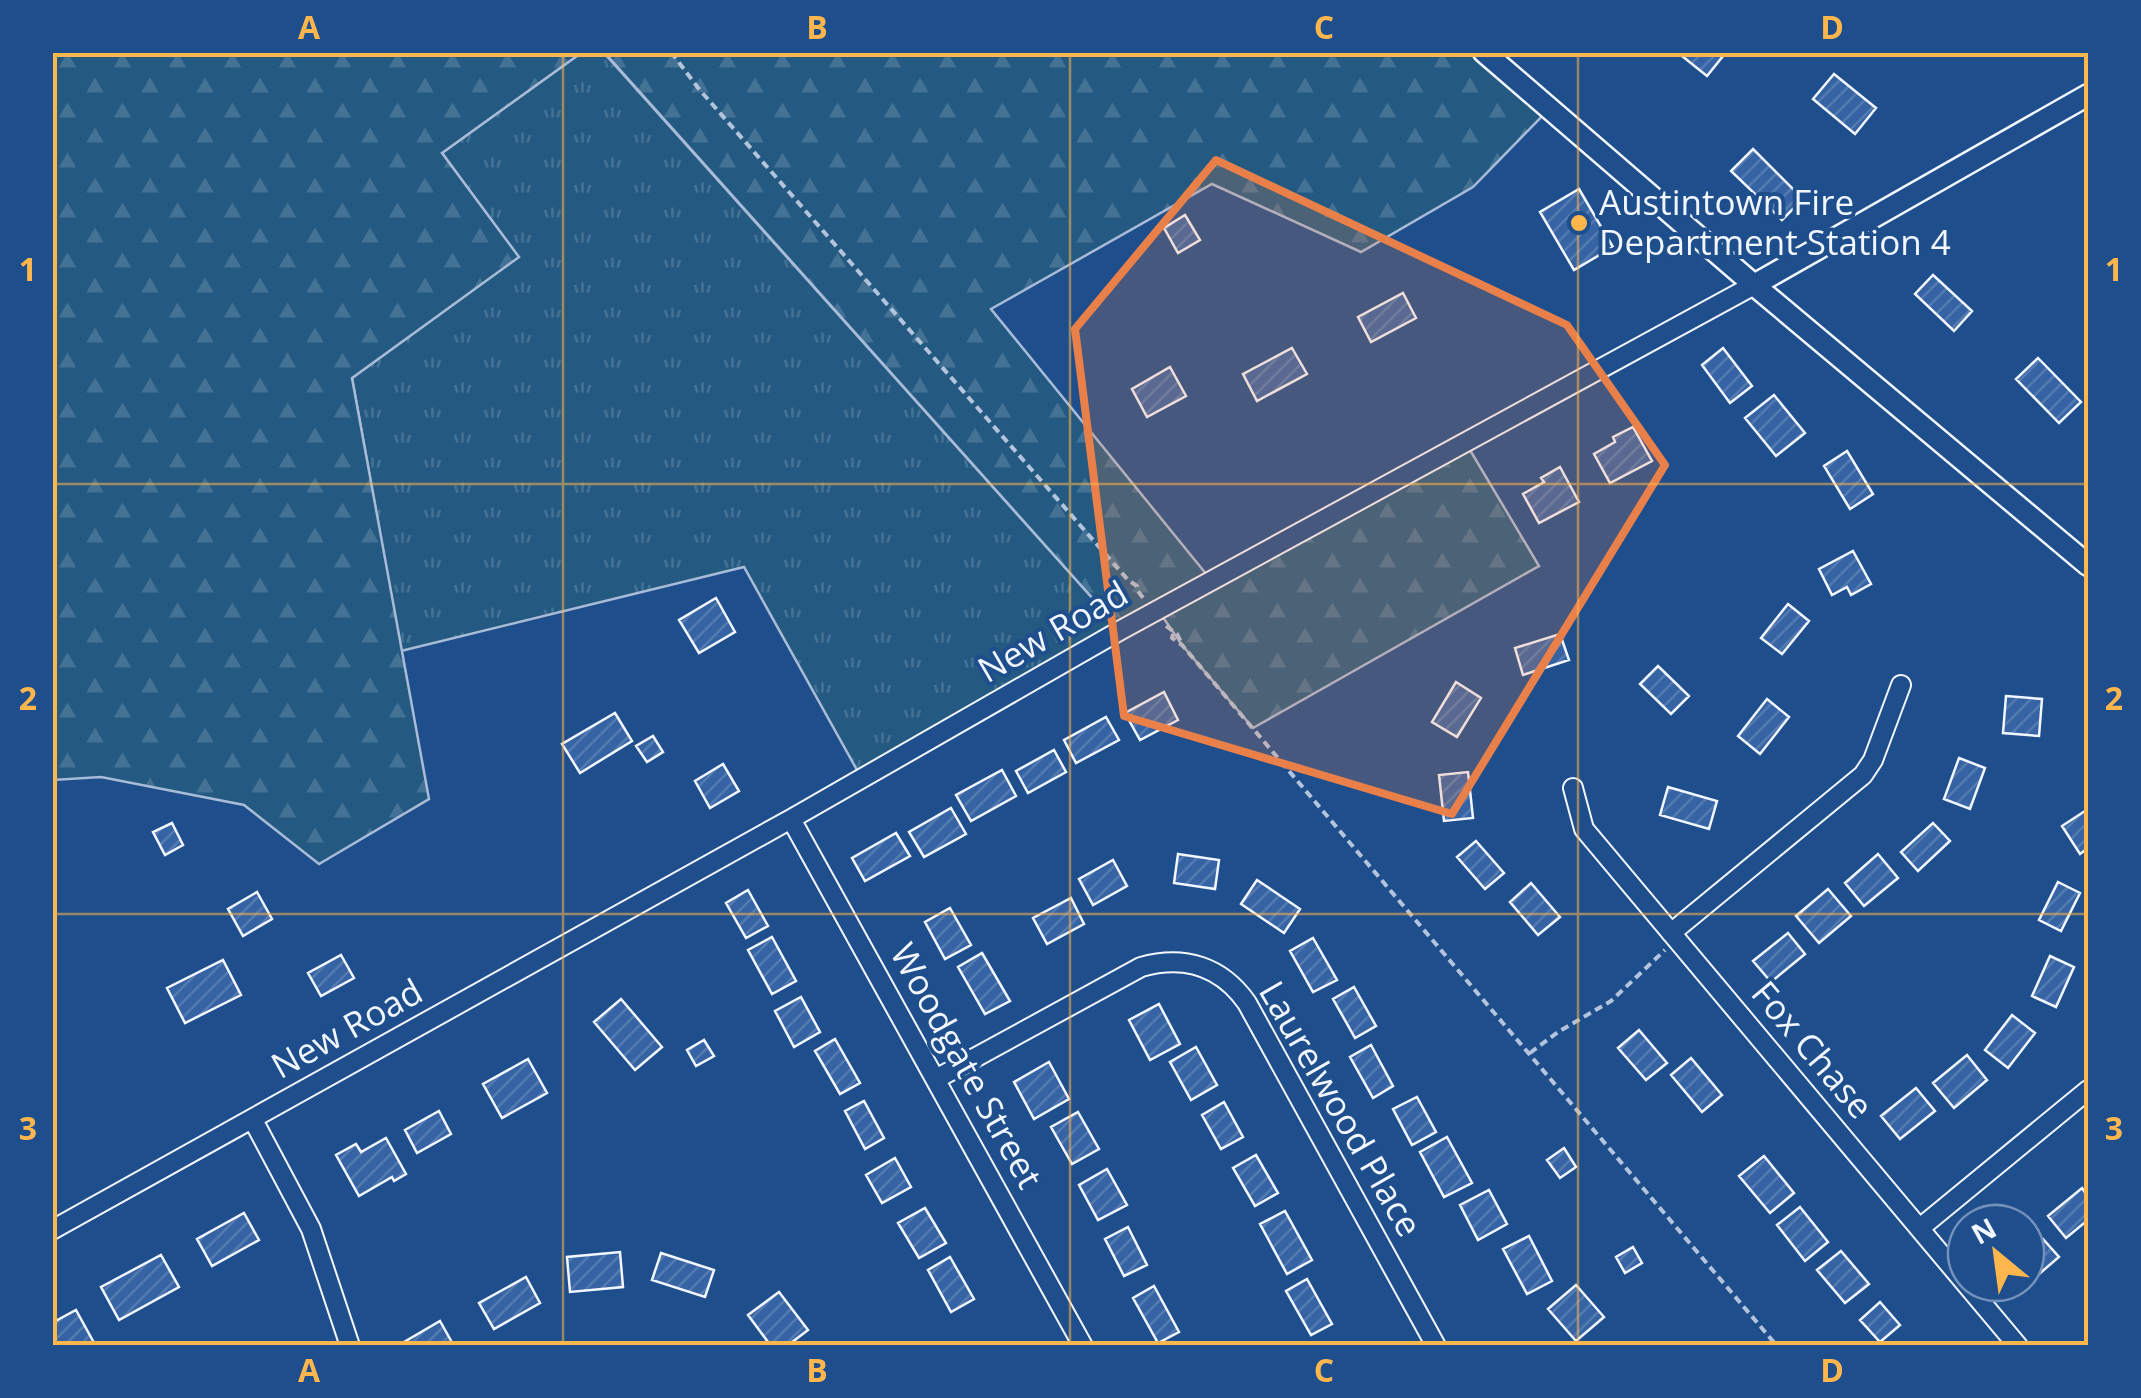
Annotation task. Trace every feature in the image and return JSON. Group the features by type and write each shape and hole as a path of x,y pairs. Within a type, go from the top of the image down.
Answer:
{"street":[{"path":"1484,52 1754,285 2088,564"},
{"name":"New Road","path":"52,1230 791,819 1121,630 1754,285 2088,95"},
{"path":"1674,936 1863,775 1902,685"},
{"name":"Fox Chase","path":"1573,788 1584,830 2018,1346"},
{"name":"Woodgate Street","path":"791,819 1083,1346"},
{"name":"Laurelwood Place","path":"936,1079 1141,967 1160,961 1184,961 1207,968 1224,978 1247,1003 1436,1346"},
{"path":"1920,1228 2088,1090"},
{"path":"253,1120 310,1229 350,1346"}],"path":[{"path":"671,52 725,119 1128,580"},
{"path":"1182,645 1777,1346"},
{"path":"1530,1052 1610,1001 1674,936"}],"highlighted area":[{"path":"1216,160 1567,325 1665,465 1452,814 1124,716 1075,329"}],"green space":[{"path":"53,52 581,53 442,153 519,257 352,378 429,799 319,864 244,805 101,777 53,780"},
{"path":"581,53 604,53 1121,630 862,779 744,567 401,651 352,378 518,257 442,153"},
{"path":"605,53 1484,53 1550,108 1473,187 1361,252 1212,184 991,309 1211,580 1467,445 1539,566 1253,728 1182,645 1158,610 1121,630"}],"building":[{"path":"1677,52 1719,52 1723,56 1707,76"},
{"path":"1834,74 1876,108 1855,134 1813,99"},
{"path":"1753,149 1803,199 1782,220 1731,171"},
{"path":"1579,189 1613,247 1574,270 1540,212"},
{"path":"1185,215 1200,240 1178,253 1164,228"},
{"path":"1933,275 1972,311 1954,331 1915,294"},
{"path":"1403,293 1416,318 1371,342 1358,317"},
{"path":"1292,348 1307,374 1257,401 1243,374"},
{"path":"1723,348 1752,386 1730,403 1702,365"},
{"path":"2038,358 2081,402 2059,423 2016,379"},
{"path":"1170,367 1186,396 1147,417 1132,389"},
{"path":"1774,395 1805,433 1776,456 1745,418"},
{"path":"1633,427 1652,461 1610,483 1594,454 1615,442 1613,437"},
{"path":"1847,451 1873,494 1850,509 1824,466"},
{"path":"1560,467 1579,502 1539,523 1523,494"},
{"path":"1853,551 1871,584 1851,595 1847,587 1832,595 1819,569"},
{"path":"716,598 735,632 699,653 679,620"},
{"path":"1788,604 1809,621 1782,654 1761,638"},
{"path":"1560,634 1569,660 1523,675 1515,648"},
{"path":"1658,666 1689,696 1671,714 1640,684"},
{"path":"1456,682 1481,698 1457,737 1432,722"},
{"path":"1164,692 1178,720 1140,740 1125,713"},
{"path":"2006,696 2042,699 2039,736 2003,733"},
{"path":"1767,699 1789,717 1760,754 1738,736"},
{"path":"615,713 632,741 580,773 562,744"},
{"path":"1106,717 1119,740 1076,763 1064,740"},
{"path":"653,736 663,752 647,762 636,746"},
{"path":"1054,750 1066,772 1028,793 1016,771"},
{"path":"1959,758 1985,768 1970,809 1944,799"},
{"path":"723,764 739,791 710,808 695,781"},
{"path":"1002,770 1016,796 971,821 956,795"},
{"path":"1468,772 1473,818 1444,821 1439,775"},
{"path":"1668,787 1717,801 1709,829 1660,815"},
{"path":"951,808 966,834 924,857 909,832"},
{"path":"2088,809 2088,848 2080,854 2062,826"},
{"path":"172,823 183,845 165,855 153,832"},
{"path":"1933,823 1950,841 1918,871 1901,852"},
{"path":"896,833 910,856 865,881 852,858"},
{"path":"1476,841 1504,873 1485,889 1457,857"},
{"path":"1178,854 1219,860 1215,889 1174,883"},
{"path":"1878,854 1898,878 1864,906 1845,883"},
{"path":"1113,860 1127,886 1093,905 1079,879"},
{"path":"1257,880 1300,909 1284,933 1241,904"},
{"path":"2058,882 2080,893 2061,931 2039,920"},
{"path":"1531,883 1560,917 1538,935 1510,902"},
{"path":"1828,889 1851,916 1819,943 1796,916"},
{"path":"748,890 768,926 746,938 726,903"},
{"path":"257,892 272,919 243,936 228,909"},
{"path":"1071,898 1084,924 1047,944 1033,918"},
{"path":"950,908 971,945 945,959 925,922"},
{"path":"1788,933 1805,954 1771,982 1753,961"},
{"path":"772,937 796,981 772,994 748,950"},
{"path":"1313,938 1337,980 1313,992 1290,951"},
{"path":"982,953 1010,1001 985,1014 958,967"},
{"path":"341,955 354,978 321,996 308,973"},
{"path":"2050,956 2074,967 2056,1007 2032,996"},
{"path":"223,960 241,995 185,1023 167,988"},
{"path":"1354,987 1376,1026 1355,1038 1333,999"},
{"path":"801,997 820,1032 794,1047 775,1011"},
{"path":"621,999 662,1047 635,1070 594,1022"},
{"path":"1159,1004 1180,1044 1150,1060 1129,1020"},
{"path":"2012,1015 2035,1033 2008,1068 1985,1050"},
{"path":"1639,1030 1667,1063 1646,1080 1618,1048"},
{"path":"835,1039 860,1083 840,1094 815,1051"},
{"path":"704,1040 714,1056 696,1066 687,1050"},
{"path":"1371,1045 1393,1086 1373,1098 1350,1057"},
{"path":"1196,1047 1217,1085 1191,1100 1170,1062"},
{"path":"1967,1055 1987,1080 1954,1108 1933,1083"},
{"path":"1691,1058 1722,1095 1702,1112 1671,1075"},
{"path":"528,1059 547,1093 502,1118 483,1084"},
{"path":"1049,1062 1069,1099 1034,1119 1014,1082"},
{"path":"1916,1088 1935,1111 1900,1139 1881,1116"},
{"path":"1417,1097 1436,1132 1412,1145 1393,1109"},
{"path":"864,1101 884,1138 865,1149 845,1111"},
{"path":"1224,1102 1243,1137 1221,1149 1202,1115"},
{"path":"439,1111 451,1134 417,1153 405,1130"},
{"path":"1078,1112 1099,1149 1072,1164 1051,1127"},
{"path":"1447,1137 1472,1183 1444,1197 1420,1152"},
{"path":"386,1138 406,1174 394,1181 392,1177 359,1196 336,1155 356,1144 361,1152"},
{"path":"1564,1148 1576,1167 1560,1178 1547,1160"},
{"path":"1256,1155 1278,1193 1255,1206 1233,1168"},
{"path":"1764,1156 1794,1193 1770,1213 1739,1176"},
{"path":"895,1158 911,1187 882,1203 866,1175"},
{"path":"1107,1169 1127,1205 1098,1220 1079,1185"},
{"path":"2082,1188 2088,1197 2088,1220 2066,1238 2048,1216"},
{"path":"1489,1190 1507,1224 1478,1240 1460,1205"},
{"path":"1800,1207 1828,1242 1805,1261 1777,1225"},
{"path":"925,1208 946,1243 919,1258 898,1223"},
{"path":"1285,1211 1312,1260 1287,1274 1260,1224"},
{"path":"244,1213 259,1240 212,1266 197,1239"},
{"path":"1128,1227 1147,1265 1124,1276 1105,1239"},
{"path":"1529,1236 1552,1281 1527,1294 1503,1249"},
{"path":"2046,1242 2059,1257 2046,1268"},
{"path":"1633,1247 1642,1263 1625,1273 1616,1257"},
{"path":"1841,1251 1869,1284 1845,1303 1817,1270"},
{"path":"620,1252 623,1287 570,1292 567,1257"},
{"path":"661,1253 714,1270 705,1297 652,1280"},
{"path":"161,1255 179,1287 119,1320 101,1287"},
{"path":"950,1257 974,1299 951,1312 928,1270"},
{"path":"526,1277 540,1303 494,1329 479,1303"},
{"path":"1307,1279 1332,1324 1311,1335 1286,1291"},
{"path":"1576,1285 1604,1317 1576,1341 1548,1309"},
{"path":"1154,1286 1179,1332 1158,1343 1133,1298"},
{"path":"779,1292 808,1330 787,1346 771,1346 748,1315"},
{"path":"1880,1302 1900,1325 1880,1342 1860,1320"},
{"path":"76,1310 93,1341 84,1346 52,1346 52,1323"},
{"path":"440,1321 454,1346 399,1346 399,1345"}],"place":[{"name":"Austintown Fire Department Station 4","path":"1579,223"}]}
